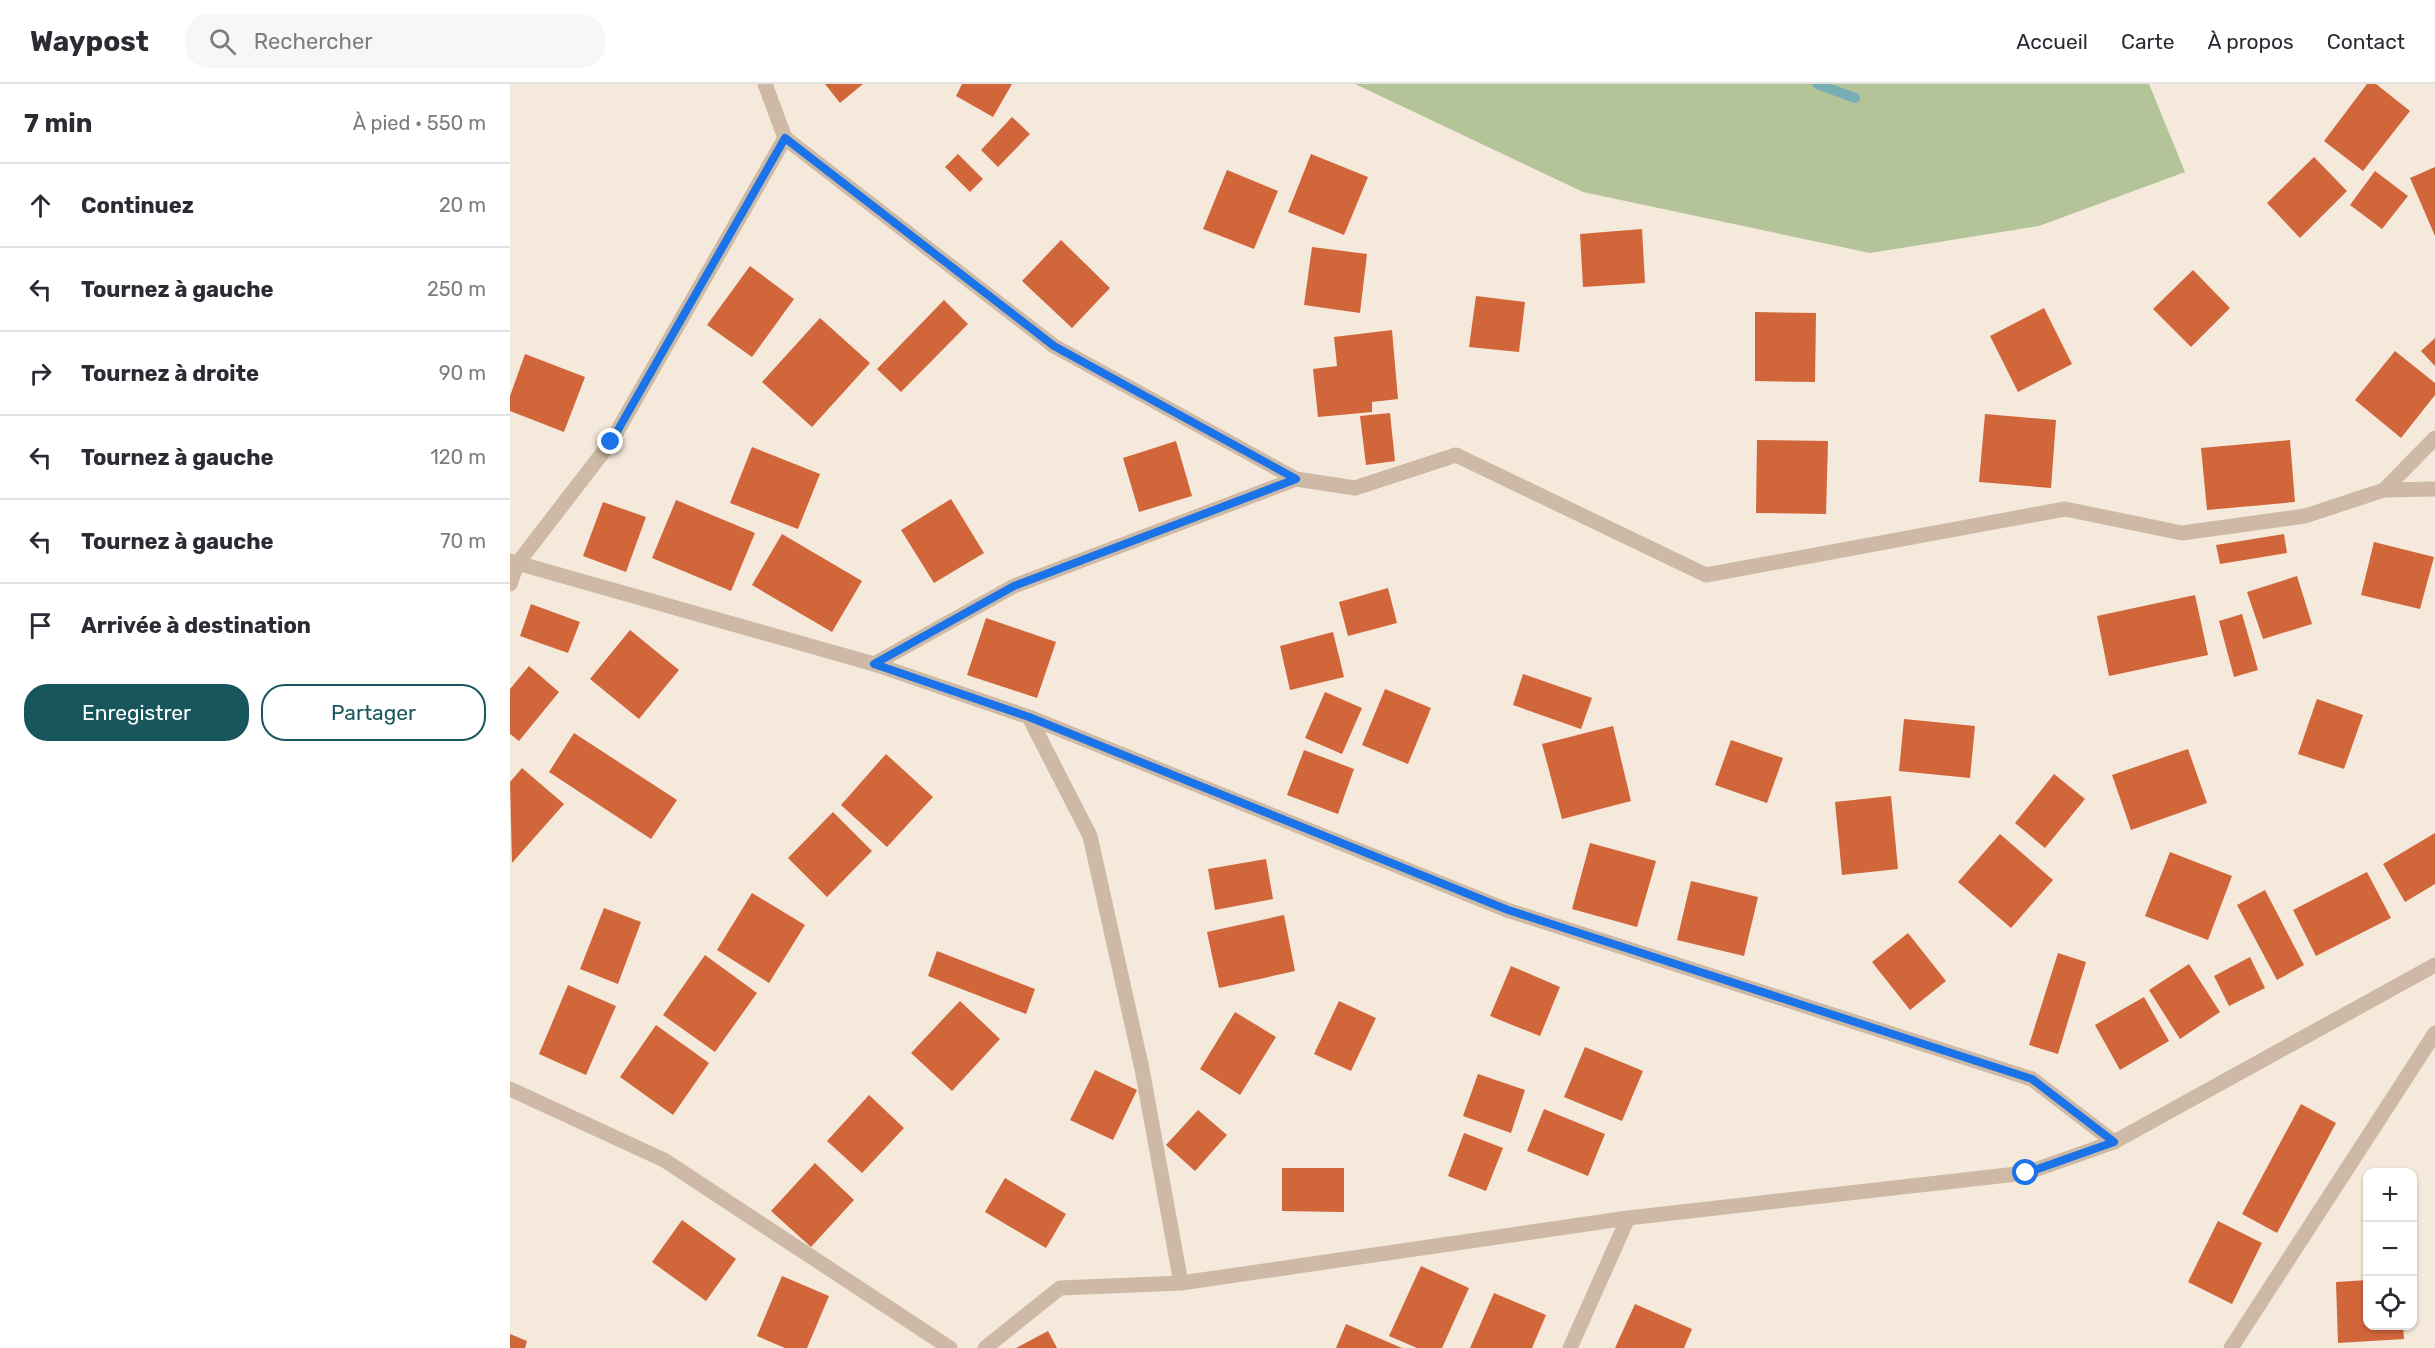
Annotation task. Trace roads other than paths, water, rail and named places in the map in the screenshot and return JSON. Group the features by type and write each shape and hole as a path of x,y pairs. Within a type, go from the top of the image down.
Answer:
{"street":[{"path":"765,84 785,138 1054,346 1296,479 1355,488 1456,455 1706,575 2065,509 2182,533 2305,516 2384,490 2435,489"},
{"path":"510,584 514,562 611,442 785,138"},
{"path":"2384,490 2435,438"},
{"path":"874,664 1014,586 1296,479"},
{"path":"514,562 874,664 1029,717 1508,910 2032,1079 2114,1142"},
{"path":"1029,717 1090,836 1142,1070 1181,1283"},
{"path":"985,1348 1060,1288 1181,1283 1628,1218 2026,1173 2114,1142 2435,965"},
{"path":"2231,1348 2435,1033"},
{"path":"510,1089 664,1160 950,1348"},
{"path":"1570,1348 1628,1218"}],"waterway":[{"path":"1817,84 1855,98"}]}
